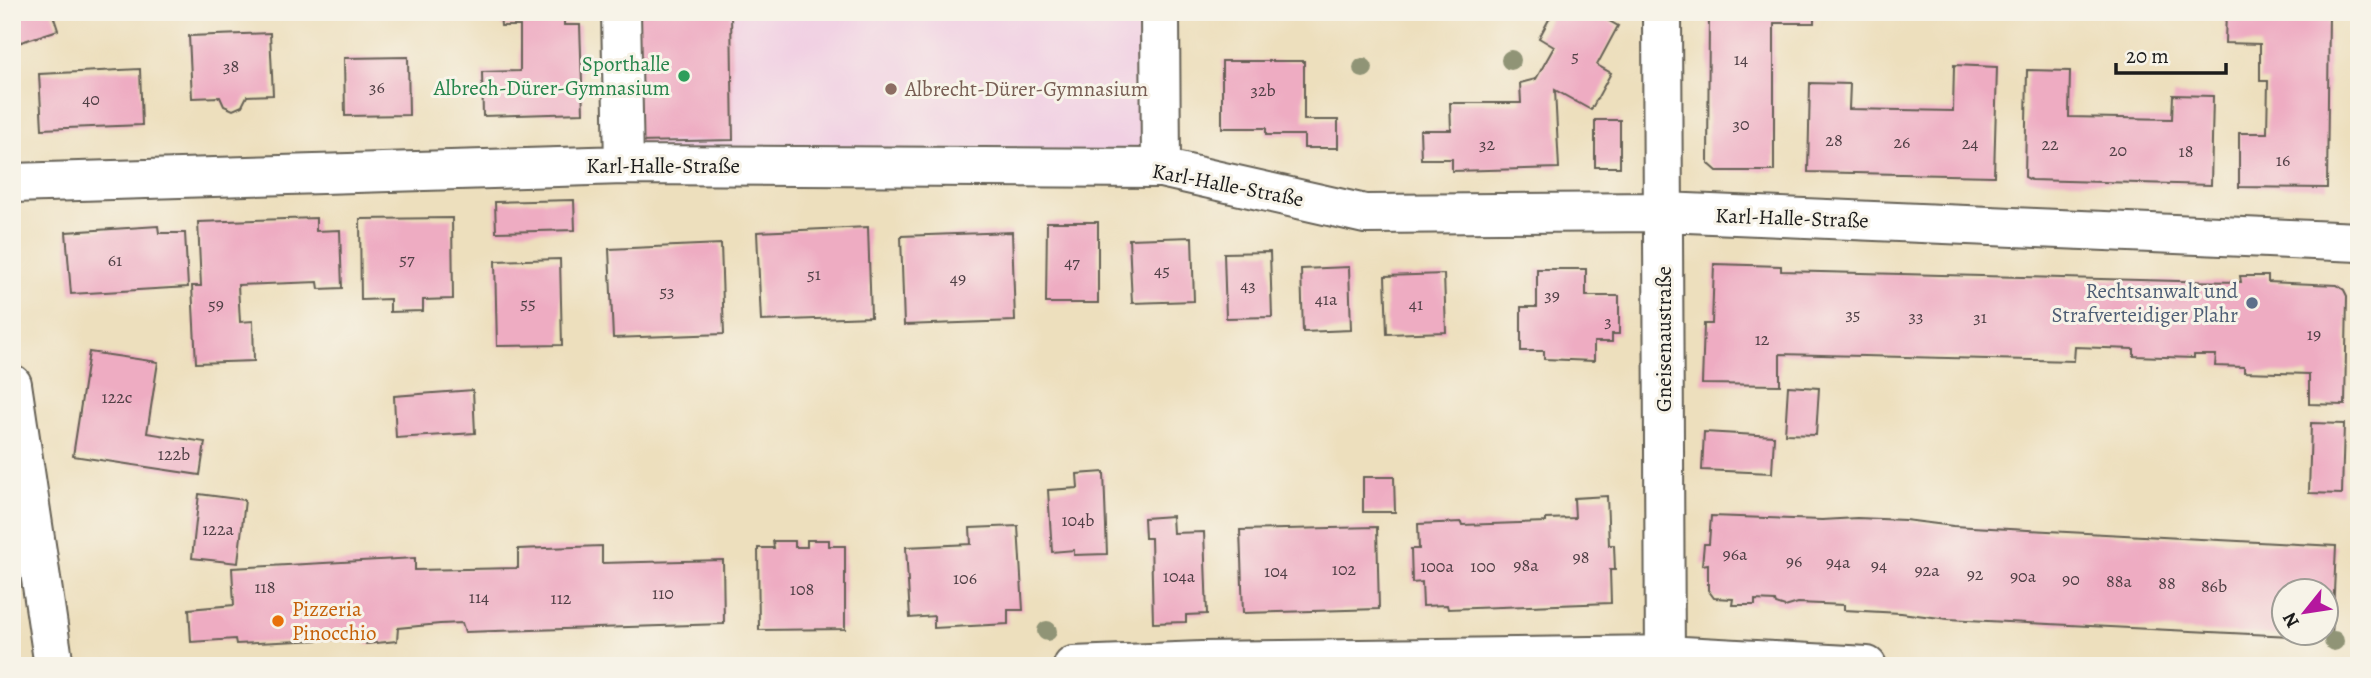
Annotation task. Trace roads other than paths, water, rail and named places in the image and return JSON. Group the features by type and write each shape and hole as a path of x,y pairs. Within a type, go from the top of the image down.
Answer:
{"street":[{"path":"621,12 624,165"},
{"path":"1160,12 1161,168"},
{"name":"Gneisenaustraße","path":"1662,12 1665,660"},
{"name":"Karl-Halle-Straße","path":"12,183 624,165 1161,168 1365,214 1664,212 2359,242"},
{"path":"12,384 54,666"},
{"path":"1073,666 1202,661 1665,660 1867,666"}],"place":[{"name":"Sporthalle Albrech-Dürer-Gymnasium","path":"684,76"},
{"name":"Albrecht-Dürer-Gymnasium","path":"891,89"},
{"name":"Rechtsanwalt und Strafverteidiger Plahr","path":"2252,303"},
{"name":"Pizzeria Pinocchio","path":"278,621"}]}
